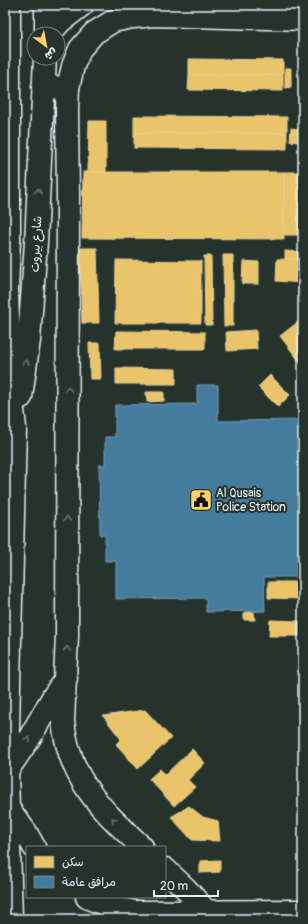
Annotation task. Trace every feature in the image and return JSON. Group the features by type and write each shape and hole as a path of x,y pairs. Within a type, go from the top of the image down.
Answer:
{"street":[{"name":"شارع بيروت","path":"9,5 9,240 7,290 10,382 16,428"},
{"path":"46,5 46,26"},
{"path":"56,26 82,5"},
{"path":"141,846 104,810 86,788 78,776 72,762 64,734 63,721 66,678 67,620 68,88 73,66 80,49 94,33 113,21 175,11 303,19"},
{"name":"شارع بيروت","path":"11,919 7,771 16,428 24,374 32,299 44,66"},
{"path":"43,87 68,88"},
{"path":"7,771 30,737 53,697 66,678"},
{"path":"8,808 25,831 33,846"},
{"path":"166,870 206,911"},
{"path":"89,898 115,908 135,912"},
{"path":"110,919 116,916 135,912 206,911 302,913"}],"building: سكن":[{"path":"189,59 283,60 283,75 189,75"},
{"path":"285,68 291,68 291,87 285,88"},
{"path":"189,75 283,75 283,91 188,90"},
{"path":"134,116 287,117 287,133 134,133"},
{"path":"89,121 106,121 106,172 88,172"},
{"path":"291,128 298,129 298,142 290,141"},
{"path":"134,133 287,133 287,149 134,148"},
{"path":"83,172 284,172 284,239 82,238"},
{"path":"284,172 303,172 303,235 284,235"},
{"path":"80,248 97,248 99,323 82,323"},
{"path":"285,251 303,252 303,260 285,259"},
{"path":"223,255 233,255 233,326 224,326"},
{"path":"204,256 211,256 212,325 205,325"},
{"path":"277,259 303,260 303,283 276,281"},
{"path":"116,260 201,261 201,323 115,323"},
{"path":"243,261 259,262 259,284 242,284"},
{"path":"303,318 303,366 280,336"},
{"path":"256,330 257,349 227,351 226,332"},
{"path":"116,331 205,332 205,349 115,349"},
{"path":"89,343 100,343 101,379 90,379"},
{"path":"116,368 176,369 176,384 116,384"},
{"path":"270,375 290,395 278,407 258,387"},
{"path":"146,392 164,392 164,401 147,402"},
{"path":"268,582 301,582 301,599 268,598"},
{"path":"254,612 255,620 244,620 244,613"},
{"path":"270,620 299,621 299,636 269,636"},
{"path":"145,710 171,738 138,769 116,744 121,739 103,716"},
{"path":"192,749 205,763 188,780 195,787 174,806 149,779 160,769 165,775"},
{"path":"189,806 203,817 218,821 220,841 192,840 171,817"},
{"path":"220,860 220,872 200,873 200,861"}],"building: مرافق عامة":[{"name":"Al Qusais Police Station","path":"197,385 218,385 218,421 303,420 303,577 264,577 265,611 206,612 206,598 116,599 116,561 105,561 105,535 100,535 99,465 105,465 105,437 115,437 115,405 197,404"}],"place":[{"name":"Al Qusais Police Station","path":"201,500"}]}
